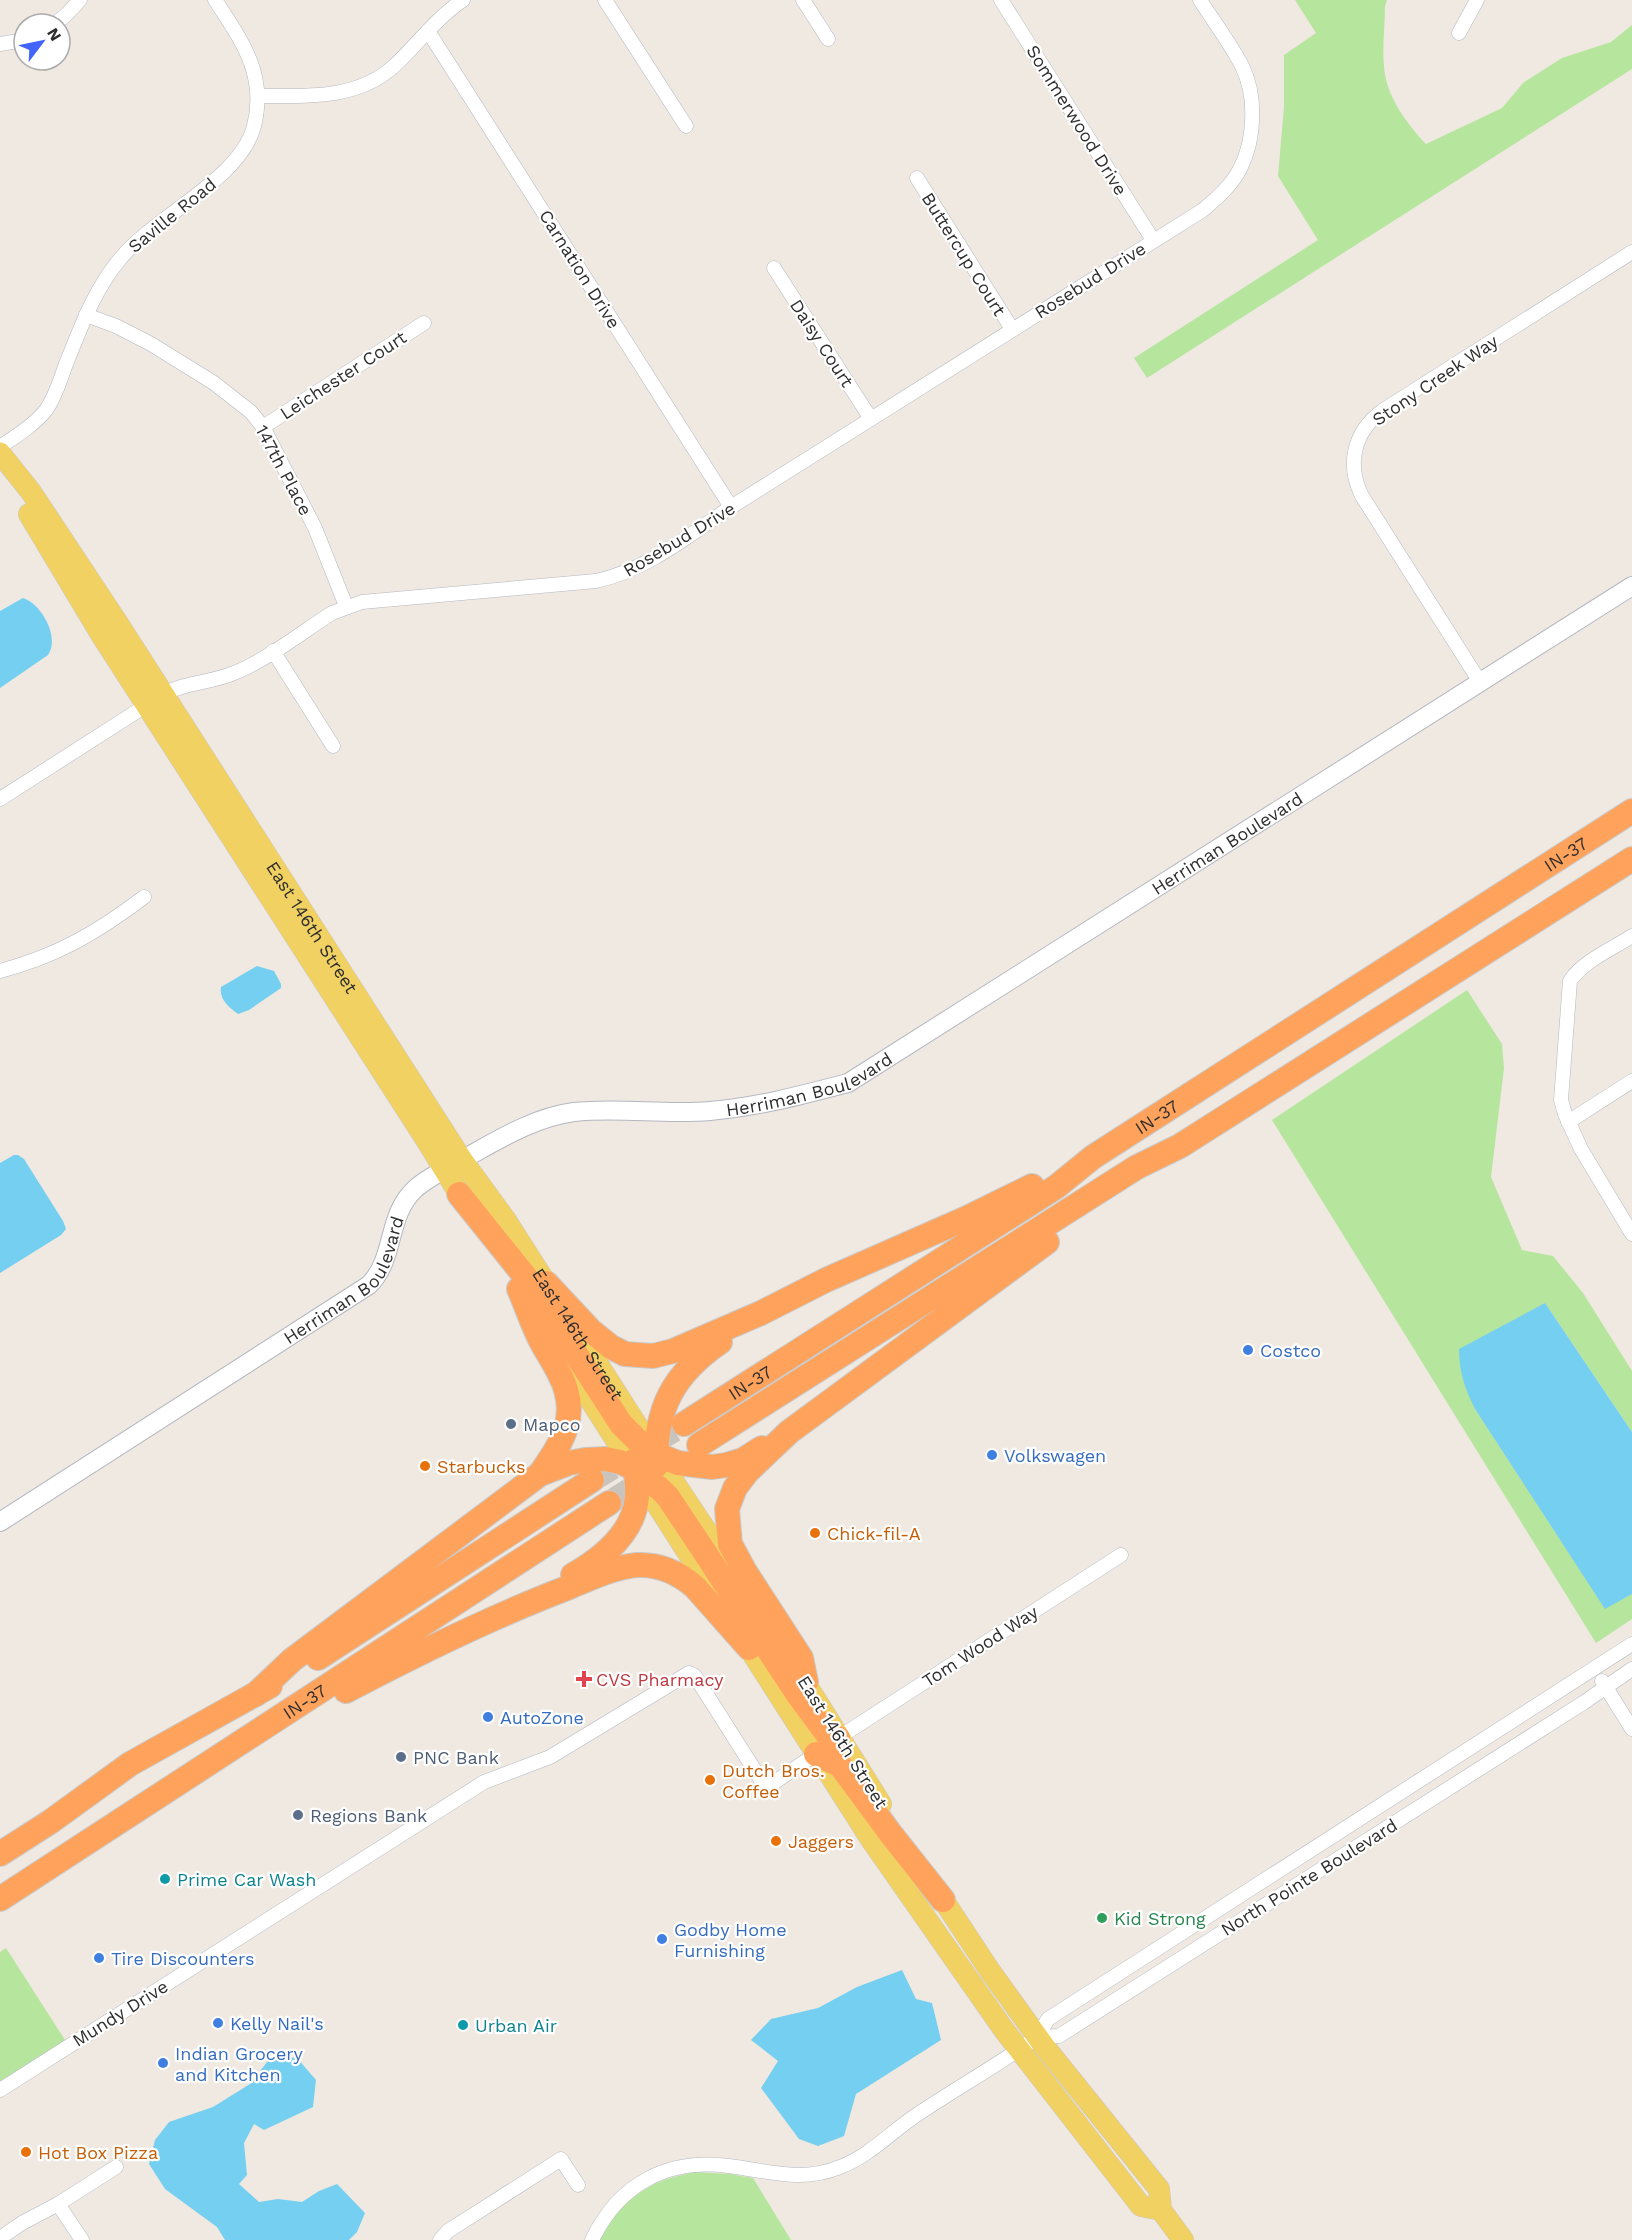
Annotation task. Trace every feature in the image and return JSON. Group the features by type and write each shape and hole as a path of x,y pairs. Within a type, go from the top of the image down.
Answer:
{"highway":[{"name":"IN-37","path":"684,1424 1056,1186 1093,1157 1632,811"},
{"name":"IN-37","path":"699,1445 1137,1167 1180,1146 1632,859"},
{"path":"459,1194 528,1280 621,1424 634,1428 648,1451 656,1455 685,1465 712,1467 743,1460 789,1432 1180,1146"},
{"path":"546,1283 590,1330 611,1347 625,1353 653,1356 673,1352 761,1313 826,1280 967,1218 1093,1157"},
{"path":"519,1289 542,1343 561,1375 568,1399 569,1414 566,1431 560,1445 540,1474"},
{"path":"675,1532 660,1489 656,1469 659,1420 676,1382 689,1366 761,1313"},
{"path":"270,1725 305,1712 519,1606 596,1562 608,1550 632,1515 637,1497 634,1428"},
{"path":"789,1432 747,1472 735,1488 727,1509 727,1524 730,1544 744,1570 801,1658 806,1682"},
{"path":"256,1694 292,1660 540,1474 569,1463 605,1460 620,1462 635,1469 668,1497 796,1692 827,1734 838,1738"},
{"name":"IN-37","path":"0,1854 50,1822 130,1764 307,1666 592,1480"},
{"name":"IN-37","path":"0,1899 609,1503"},
{"path":"519,1606 625,1567 653,1566 676,1574 695,1587 749,1648"},
{"path":"816,1754 840,1766 943,1900"}],"main road":[{"name":"East 146th Street","path":"0,453 31,492 155,700 459,1194 872,1841 1018,2050 1141,2206 1161,2210"},
{"name":"East 146th Street","path":"0,472 23,503 102,636 155,700 462,1160 505,1219 634,1428"},
{"name":"East 146th Street","path":"656,1455 806,1682 838,1738 943,1900 1037,2037 1159,2189 1161,2210 1183,2240"}],"street":[{"path":"69,12 80,0"},
{"name":"Saville Road","path":"0,447 38,419 52,400 86,315 104,281 130,246 214,181 239,157 254,128 258,96 255,74 246,48 215,0"},
{"path":"258,96 311,95 343,91 364,85 392,67 446,13 463,0"},
{"path":"606,0 686,126"},
{"path":"803,0 828,39"},
{"name":"Sommerwood Drive","path":"1002,0 1153,240"},
{"name":"Rosebud Drive","path":"0,799 155,700 177,688 231,675 245,669 346,606 400,598 596,581 625,574 658,556 731,507 1203,210 1218,197 1239,170 1250,138 1252,113 1247,81 1242,67 1200,0"},
{"path":"1459,33 1477,0"},
{"name":"Carnation Drive","path":"429,31 731,507"},
{"name":"Buttercup Court","path":"917,178 1012,329"},
{"name":"Stony Creek Way","path":"1480,682 1356,485 1353,455 1356,443 1366,425 1382,411 1632,252"},
{"name":"Daisy Court","path":"774,268 871,419"},
{"name":"147th Place","path":"86,315 133,334 241,402 263,427 315,528 346,606"},
{"name":"Leichester Court","path":"263,427 424,323"},
{"name":"Herriman Boulevard","path":"0,1522 369,1285 383,1266 397,1213 405,1200 417,1187 444,1170 535,1123 572,1112 619,1110 686,1113 712,1111 750,1107 848,1083 1632,586"},
{"path":"273,651 333,746"},
{"path":"0,971 31,962 76,943 93,934 144,897"},
{"path":"1632,936 1583,967 1570,981 1561,1092 1569,1122 1601,1186 1632,1234"},
{"path":"1569,1122 1632,1081"},
{"name":"Tom Wood Way","path":"838,1738 1121,1555"},
{"name":"North Pointe Boulevard","path":"1037,2037 1048,2019 1632,1644"},
{"path":"1594,1669 1632,1729"},
{"name":"North Pointe Boulevard","path":"1037,2037 1059,2036 1632,1669"},
{"name":"Mundy Drive","path":"0,2090 484,1782 550,1757 689,1674 695,1676 766,1788 816,1754"},
{"path":"592,2240 607,2214 626,2194 648,2178 673,2168 693,2164 716,2164 800,2176 819,2174 850,2163 876,2147 918,2114 1037,2037"},
{"path":"440,2240 448,2230 561,2159 578,2185"},
{"path":"0,2238 116,2167"},
{"path":"58,2204 82,2240"}],"green space":[{"path":"1295,0 1387,0 1383,44 1386,78 1399,109 1426,144 1502,108 1523,83 1562,58 1611,42 1632,25 1632,69 1147,378 1134,358 1318,240 1278,176 1284,107 1284,55 1316,33"},
{"path":"1467,990 1502,1044 1504,1068 1491,1177 1522,1250 1553,1256 1583,1293 1632,1371 1632,1432 1545,1303 1475,1409 1605,1608 1632,1594 1632,1619 1596,1643 1272,1120"},
{"path":"6,1948 65,2040 0,2081 0,1952"},
{"path":"695,2172 753,2178 791,2240 600,2240 616,2214 632,2198 663,2180"}],"water":[{"path":"23,598 37,607 47,622 52,640 51,648 48,655 0,688 0,611"},
{"path":"257,966 274,971 281,988 249,1010 238,1014 225,1002 221,995 221,987"},
{"path":"14,1155 24,1159 66,1229 61,1235 0,1273 0,1163"},
{"path":"1545,1303 1632,1432 1632,1594 1605,1609 1475,1409 1461,1373 1459,1349"},
{"path":"902,1970 916,1999 932,2003 941,2040 856,2094 844,2136 818,2146 799,2139 761,2088 778,2061 751,2040 771,2019 818,2008 857,1987"},
{"path":"271,2057 297,2058 316,2080 313,2107 264,2130 254,2124 244,2143 247,2175 239,2184 259,2202 278,2199 302,2202 319,2191 337,2184 365,2213 357,2232 349,2240 225,2240 217,2227 165,2189 149,2164 155,2140 169,2122 213,2107 250,2084"}],"tunnel":[{"path":"592,1480 684,1424"},
{"path":"609,1503 653,1475"}],"place":[{"name":"Costco","path":"1248,1350"},
{"name":"Mapco","path":"511,1424"},
{"name":"Volkswagen","path":"992,1455"},
{"name":"Starbucks","path":"425,1466"},
{"name":"Chick-fil-A","path":"815,1533"},
{"name":"CVS Pharmacy","path":"584,1679"},
{"name":"AutoZone","path":"488,1717"},
{"name":"PNC Bank","path":"401,1757"},
{"name":"Dutch Bros. Coffee","path":"710,1780"},
{"name":"Regions Bank","path":"298,1815"},
{"name":"Jaggers","path":"776,1841"},
{"name":"Prime Car Wash","path":"165,1879"},
{"name":"Kid Strong","path":"1102,1918"},
{"name":"Godby Home Furnishing","path":"662,1939"},
{"name":"Tire Discounters","path":"99,1958"},
{"name":"Kelly Nail's","path":"218,2023"},
{"name":"Urban Air","path":"463,2025"},
{"name":"Indian Grocery and Kitchen","path":"163,2063"},
{"name":"Hot Box Pizza","path":"26,2152"}]}
